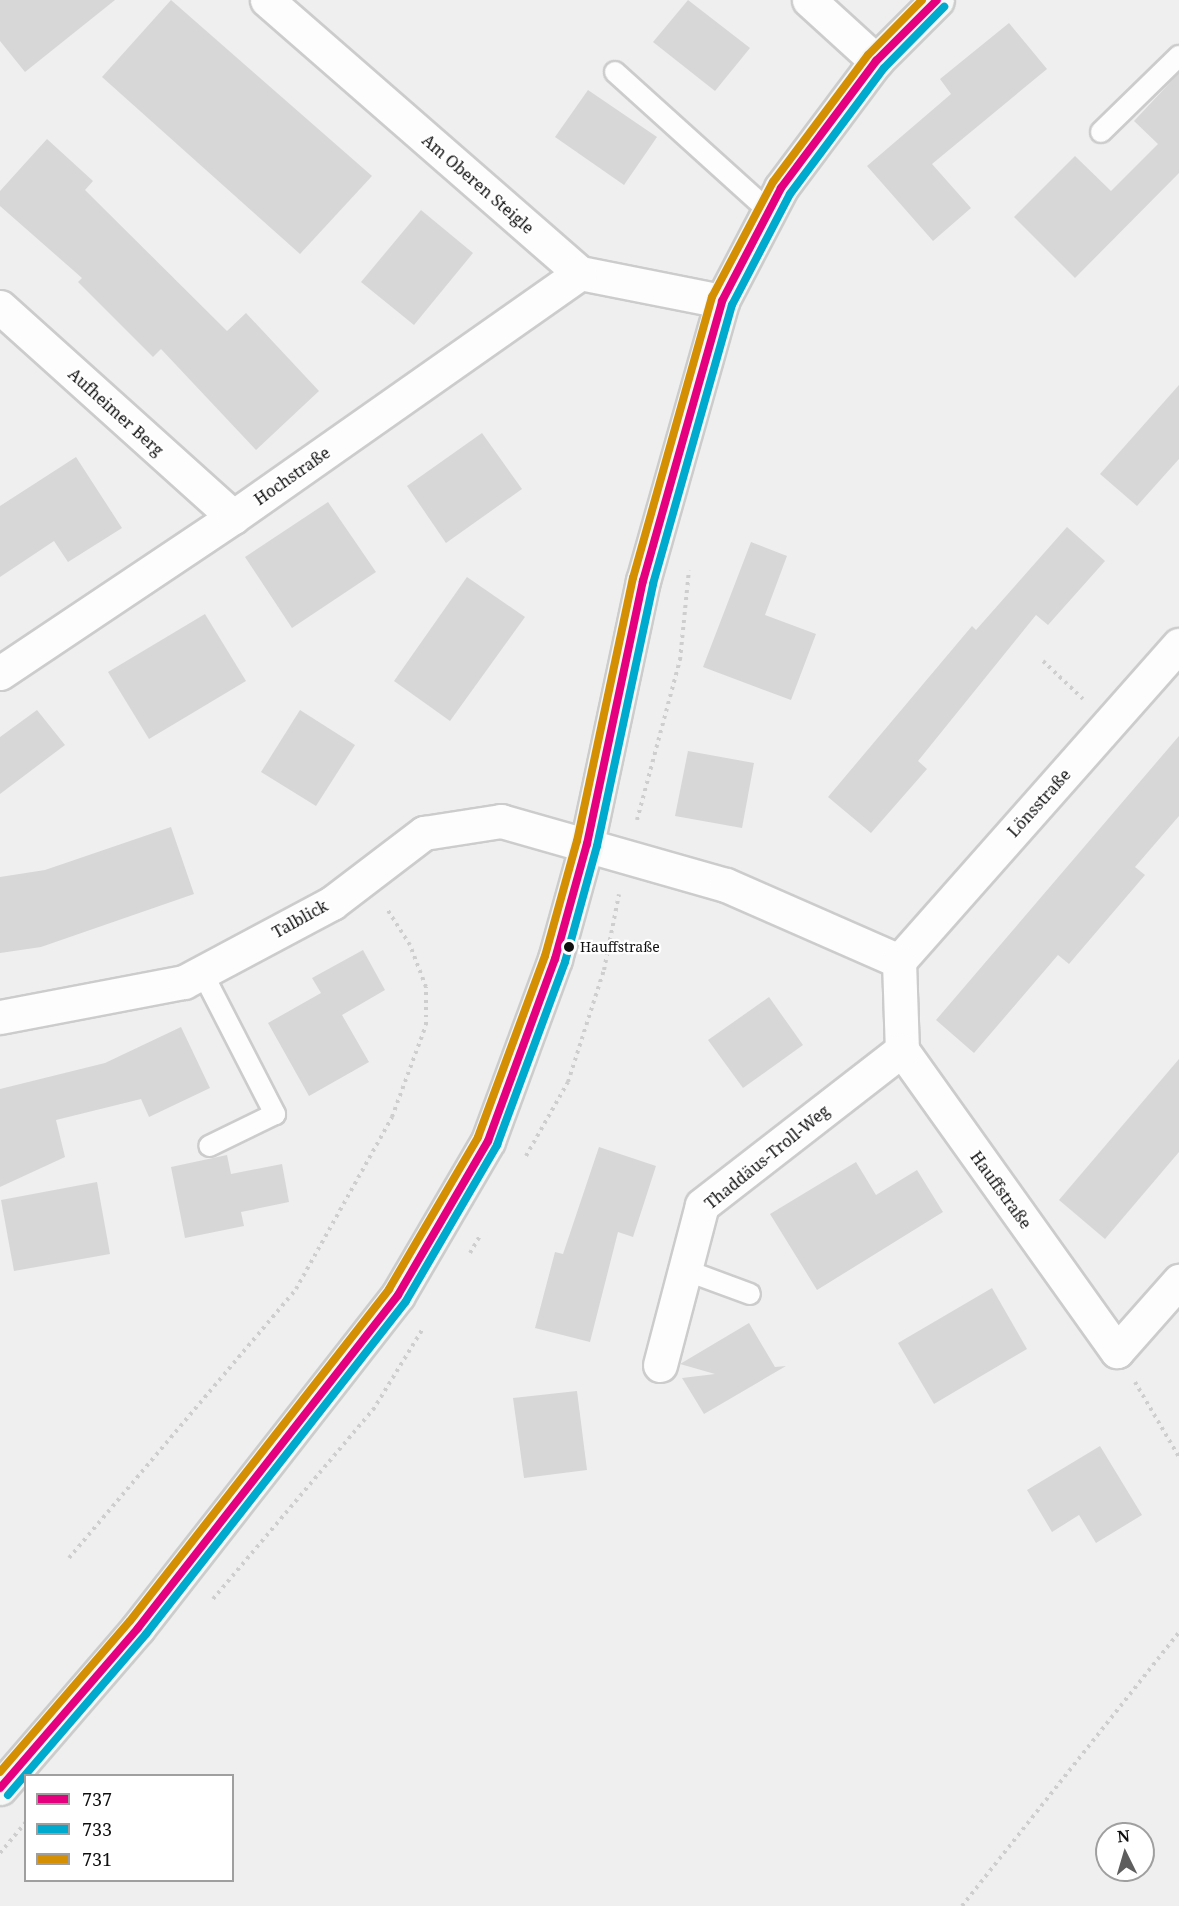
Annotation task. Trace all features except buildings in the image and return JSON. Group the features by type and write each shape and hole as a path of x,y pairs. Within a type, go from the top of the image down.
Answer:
{"street":[{"name":"Am Oberen Steigle","path":"267,0 580,273 722,301"},
{"path":"809,0 876,61"},
{"path":"0,1788 138,1628 398,1295 488,1141 550,975 587,844 643,581 722,301 781,188 876,61 937,0"},
{"name":"Hochstraße","path":"0,673 233,517 580,273"},
{"name":"Aufheimer Berg","path":"0,307 233,517"},
{"name":"Lönsstraße","path":"899,961 1179,645"},
{"name":"Talblick","path":"0,1017 184,982 332,903 424,833 501,821 587,844"},
{"path":"587,844 726,885 899,961 902,1050"},
{"name":"Thaddäus-Troll-Weg","path":"660,1365 702,1205 902,1050"},
{"name":"Hauffstraße","path":"902,1050 1117,1351"},
{"path":"1117,1351 1179,1281"}],"lane":[{"path":"1101,132 1179,56"},
{"path":"615,72 769,211"},
{"path":"202,972 275,1114 209,1146"},
{"path":"685,1270 750,1294"}],"path":[{"path":"1043,661 1109,724"},
{"path":"69,1558 296,1289 392,1117 426,1025 426,987 410,945 364,878"},
{"path":"1117,1351 1179,1457"},
{"path":"962,1906 1179,1632"},
{"path":"0,1853 24,1824"}],"transit line":[{"name":"731","path":"0,1772 130,1621 389,1289 478,1137 545,956 577,841 633,578 712,297 773,182 868,55 922,0"},
{"name":"737","path":"0,1788 138,1628 398,1295 488,1141 555,959 587,844 643,581 722,301 781,188 876,61 937,0"},
{"name":"733","path":"26,1774 146,1634 406,1301 497,1145 565,962 597,846 653,584 732,305 790,194 884,68 944,7"},
{"name":"733","path":"8,1795 24,1776"}],"place":[{"name":"Hauffstraße","path":"569,947"}]}
